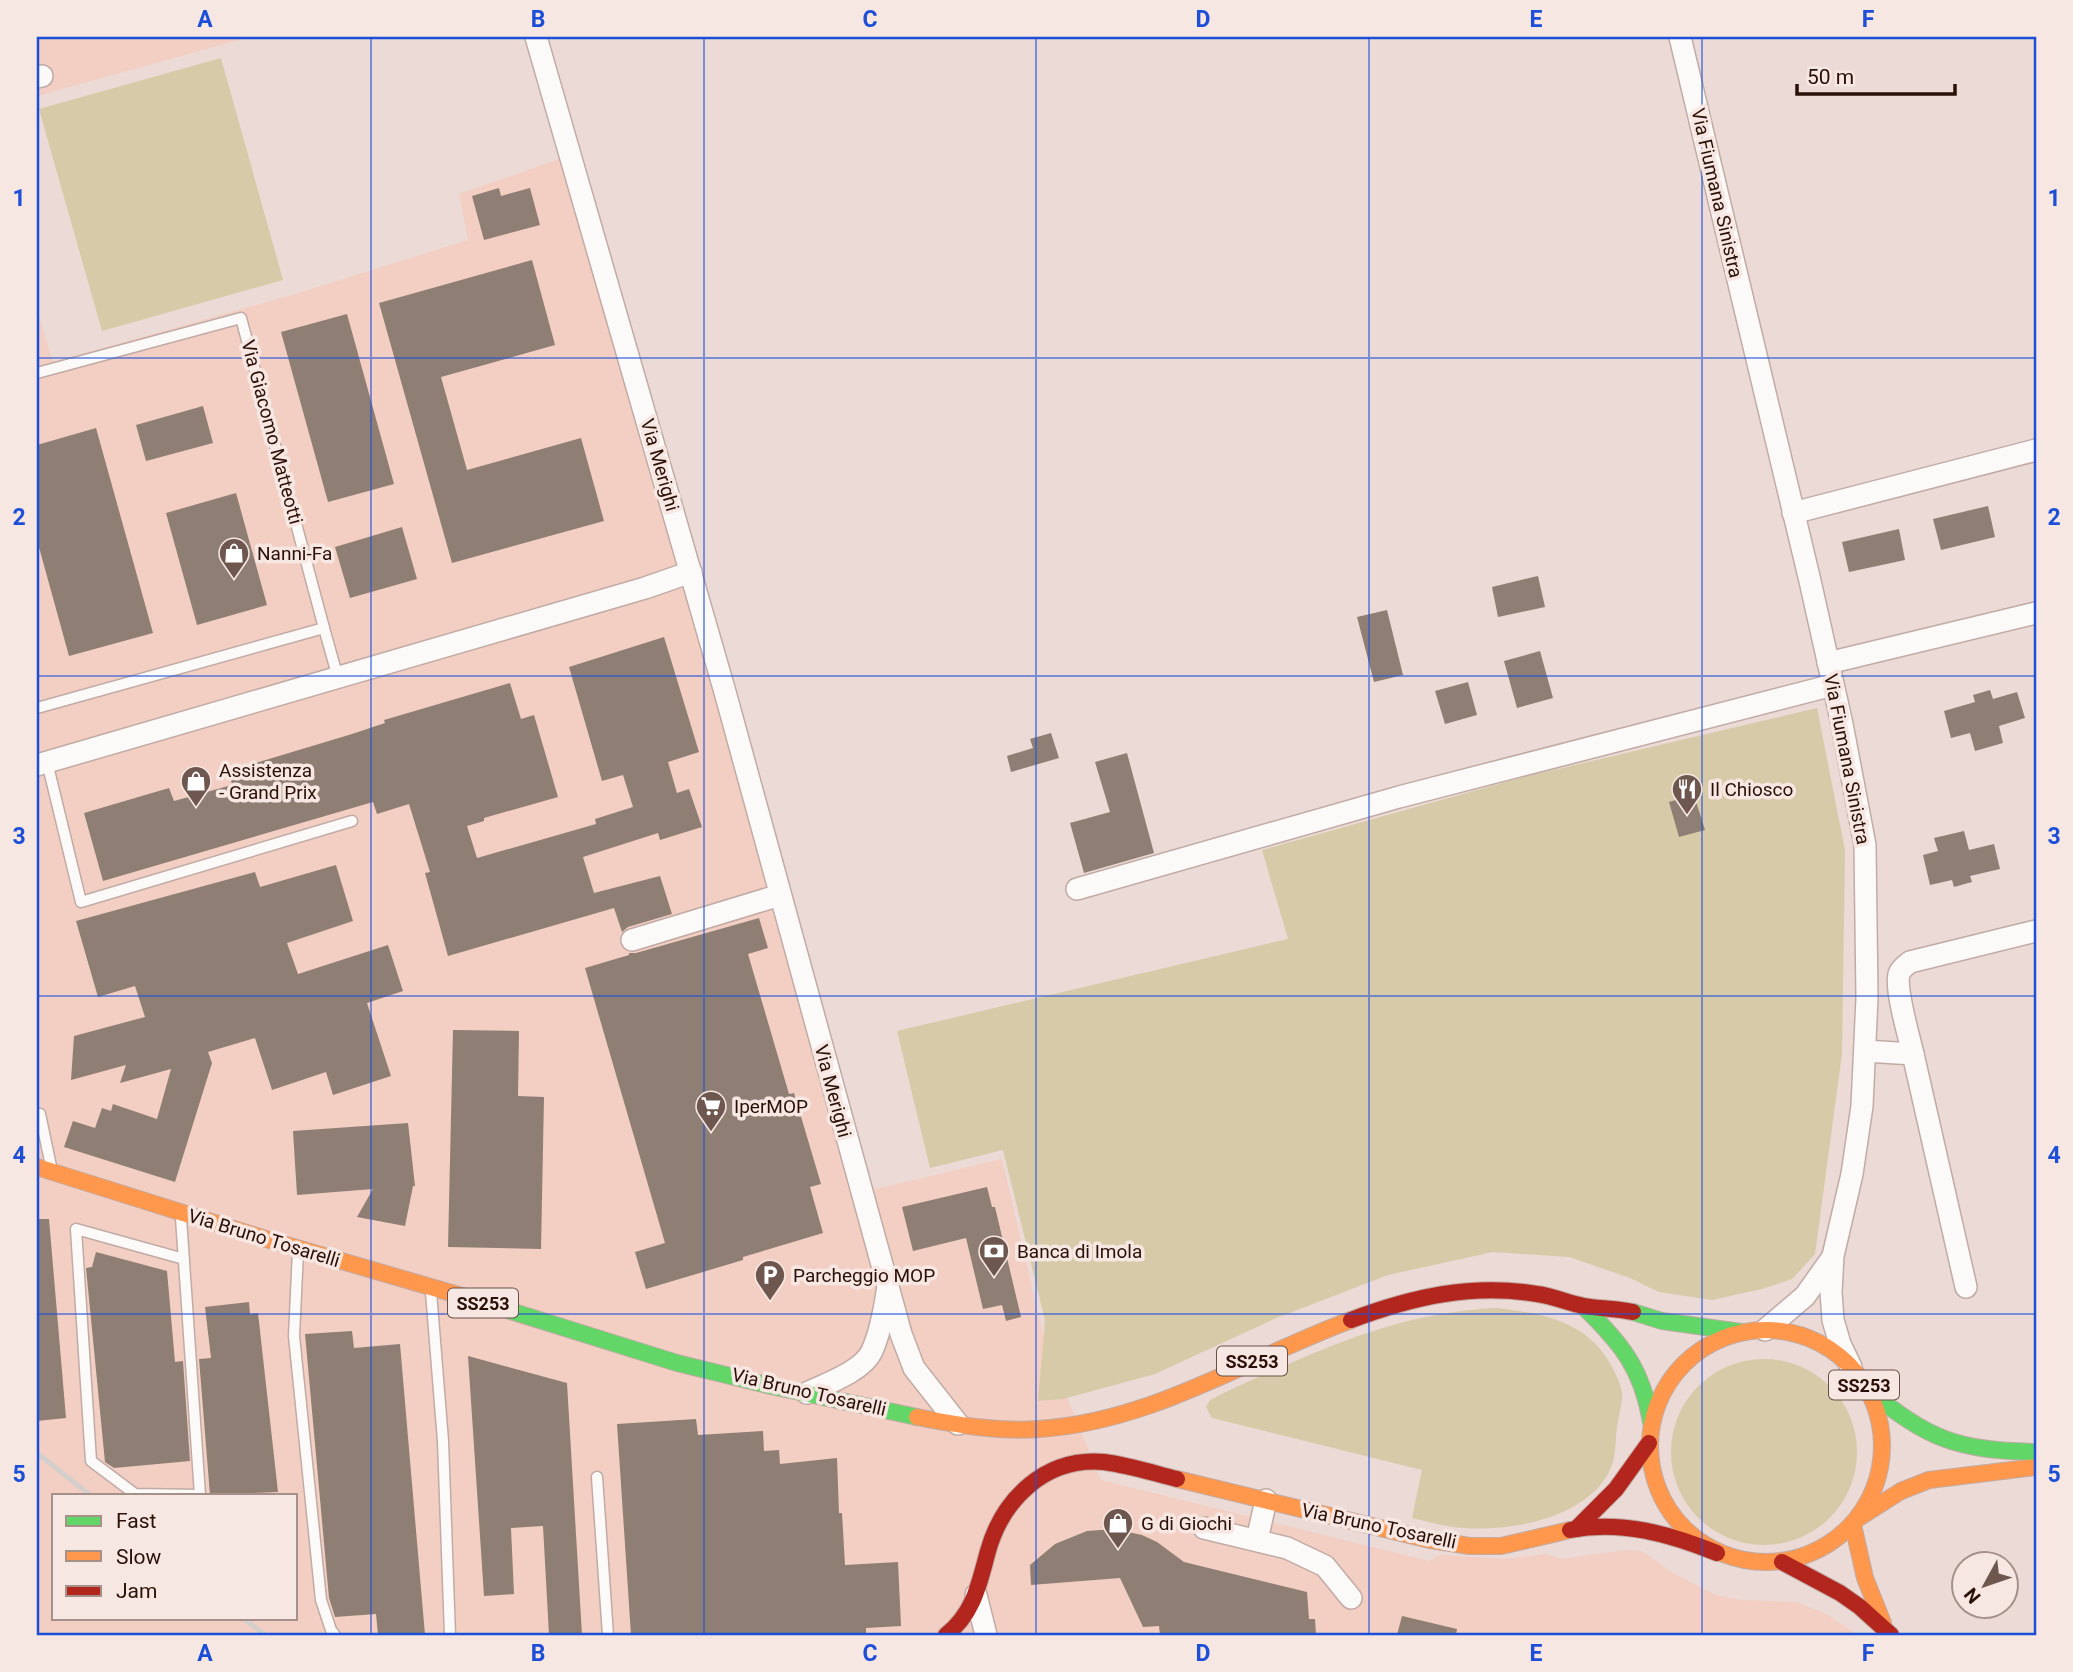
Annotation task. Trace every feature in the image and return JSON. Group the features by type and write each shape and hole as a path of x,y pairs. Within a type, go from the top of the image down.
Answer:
{"main road":[{"name":"Via Bruno Tosarelli","path":"44,1170 517,1312 616,1346 806,1394 958,1424 1014,1430 1073,1425 1114,1416 1205,1383 1309,1335 1374,1309 1438,1293 1492,1289 1525,1292 1583,1306 1617,1308 1660,1320 1741,1332"},
{"name":"Via Bruno Tosarelli","path":"1583,1306 1628,1352 1642,1382 1651,1422"},
{"name":"SS253","path":"1765,1330 1797,1334 1826,1347 1851,1367 1867,1389 1878,1414 1882,1441 1880,1469 1872,1495 1855,1522 1832,1543 1809,1555 1782,1562 1749,1562 1717,1553 1694,1538 1674,1519 1660,1496 1651,1470 1649,1443 1651,1422 1658,1401 1683,1364 1710,1344 1741,1332 1765,1330"},
{"path":"1867,1389 1900,1417 1931,1436 1976,1450 2036,1452"},
{"name":"Via Bruno Tosarelli","path":"1576,1529 1622,1484 1649,1443"},
{"name":"Via Bruno Tosarelli","path":"976,1595 997,1525 1006,1507 1026,1485 1055,1469 1095,1461 1430,1540 1457,1544 1485,1547 1509,1545 1576,1529 1646,1529 1676,1536 1717,1553"},
{"path":"1855,1522 1895,1494 1926,1480 2036,1467"},
{"name":"SS253","path":"1855,1522 1864,1578 1889,1634"},
{"name":"SS253","path":"1782,1562 1840,1593 1889,1634"},
{"path":"946,1635 962,1621 976,1595"}],"street":[{"name":"Via Merighi","path":"536,37 691,572 902,1337 914,1368 958,1424"},
{"name":"Via Fiumana Sinistra","path":"1681,37 1828,663 1865,845 1867,998 1862,1106 1852,1174 1833,1256 1833,1320 1851,1367"},
{"path":"1793,513 2036,450"},
{"path":"42,763 645,588 691,572"},
{"path":"1828,663 2036,613"},
{"path":"1077,888 1411,794 1833,685"},
{"path":"632,940 780,895"},
{"path":"1966,1287 1898,984 1899,972 1910,962 2036,931"},
{"path":"1865,1051 1913,1054"},
{"name":"Via Fiumana Sinistra","path":"1765,1330 1805,1296 1833,1256"},
{"name":"Via Merighi","path":"806,1394 845,1376 871,1354 883,1318 888,1287"},
{"path":"1257,1540 1266,1500"},
{"path":"1204,1528 1287,1548 1325,1566 1351,1598"},
{"path":"976,1595 985,1635"}],"lane":[{"name":"Via Giacomo Matteotti","path":"37,373 241,318 338,678"},
{"path":"37,708 324,628"},
{"path":"42,763 81,901 352,821"},
{"path":"40,1114 44,1170"},
{"path":"180,1212 200,1494"},
{"path":"135,1494 91,1461 76,1229 184,1259"},
{"path":"298,1248 294,1336 321,1600 335,1635"},
{"path":"431,1288 443,1441 450,1635"},
{"path":"597,1477 608,1635"}],"shaded area":[{"path":"37,37 250,37 37,96"},
{"path":"221,58 283,280 102,331 39,109"},
{"path":"568,156 872,1190 1002,1159 1045,1343 1101,1480 1429,1561 1440,1555 1505,1559 1545,1554 1561,1559 1626,1550 1642,1551 1673,1573 1716,1595 1741,1600 1797,1602 1826,1614 1858,1635 37,1635 37,309 53,362 292,295 468,240 459,194"},
{"path":"1817,708 1845,850 1842,1054 1815,1254 1792,1279 1712,1300 1659,1292 1630,1278 1569,1257 1493,1252 1388,1275 1274,1319 1155,1374 1063,1399 1038,1401 1045,1320 1003,1150 930,1168 897,1031 1288,939 1262,850 1520,778"},
{"path":"1495,1308 1546,1317 1577,1329 1602,1351 1618,1379 1622,1392 1614,1457 1602,1483 1569,1509 1548,1518 1526,1524 1483,1529 1451,1527 1412,1518 1422,1470 1212,1418 1206,1407 1210,1400 1237,1386 1361,1335 1412,1320"},
{"path":"1764,1359 1800,1366 1830,1386 1850,1416 1857,1452 1850,1488 1830,1518 1800,1538 1764,1545 1728,1538 1698,1518 1678,1488 1671,1452 1678,1416 1698,1386 1728,1366"}],"building":[{"path":"499,188 501,196 530,188 540,225 484,240 472,196"},
{"path":"532,260 555,345 441,377 467,470 581,438 604,521 452,563 379,303"},
{"path":"347,314 394,484 328,502 281,332"},
{"path":"203,406 213,443 146,461 136,425"},
{"path":"96,428 153,633 69,656 37,540 37,445"},
{"path":"236,493 267,605 197,625 166,513"},
{"path":"1988,506 1995,537 1941,550 1933,519"},
{"path":"402,527 417,579 350,598 335,547"},
{"path":"1899,529 1905,560 1849,572 1842,542"},
{"path":"1538,576 1545,607 1498,617 1492,587"},
{"path":"1387,610 1403,675 1374,682 1357,617"},
{"path":"664,637 699,752 668,762 677,793 689,789 702,827 660,840 658,833 583,857 594,893 660,876 672,914 628,927 622,932 614,908 448,956 425,873 430,872 409,804 377,814 373,802 103,881 84,813 169,788 174,801 232,785 229,771 352,734 385,723 384,720 510,683 521,719 534,715 558,797 484,818 484,821 467,826 477,858 596,824 595,819 633,807 623,775 602,781 569,667"},
{"path":"1540,651 1553,698 1517,708 1504,661"},
{"path":"1468,682 1477,715 1445,724 1435,691"},
{"path":"1990,690 1993,699 2017,692 2025,718 1999,726 2003,743 1975,751 1970,733 1951,738 1944,711 1975,702 1973,695"},
{"path":"1051,733 1059,758 1011,772 1007,756 1033,748 1030,739"},
{"path":"1127,753 1154,853 1084,873 1070,823 1110,812 1095,762"},
{"name":"Il Chiosco","path":"1694,795 1705,830 1679,837 1669,802"},
{"path":"1964,831 1969,850 1994,844 2000,869 1970,876 1972,882 1954,887 1952,880 1930,885 1923,855 1938,851 1934,838"},
{"path":"336,865 353,921 287,943 298,974 388,945 403,991 367,1003 391,1076 333,1095 326,1072 272,1090 255,1038 208,1052 212,1063 175,1182 64,1147 73,1121 95,1128 102,1108 111,1111 113,1104 157,1119 171,1069 120,1083 126,1065 71,1080 74,1036 145,1017 135,986 98,997 76,921 255,872 260,887"},
{"path":"759,918 768,948 748,954 789,1094 794,1093 821,1184 810,1187 823,1233 646,1289 635,1252 665,1243 585,968 629,953"},
{"path":"453,1030 519,1031 518,1096 544,1097 541,1249 448,1247"},
{"path":"408,1123 415,1186 405,1226 357,1217 373,1189 297,1195 293,1131"},
{"name":"Banca di Imola","path":"987,1187 992,1207 995,1207 1021,1317 1006,1321 1002,1305 983,1309 966,1238 913,1251 902,1207"},
{"path":"37,1219 49,1219 66,1418 37,1421"},
{"path":"96,1252 167,1271 175,1362 183,1361 190,1461 114,1468 105,1462 86,1268 92,1267"},
{"path":"249,1302 250,1314 258,1313 278,1492 210,1494 199,1359 211,1358 205,1307"},
{"path":"352,1331 354,1348 400,1344 425,1635 378,1635 376,1614 335,1617 329,1598 305,1334"},
{"path":"468,1356 567,1383 582,1635 549,1635 543,1526 511,1528 514,1594 484,1596"},
{"path":"696,1419 698,1435 763,1431 764,1451 779,1450 780,1464 837,1458 839,1513 842,1513 845,1565 898,1562 901,1626 866,1628 866,1635 631,1635 617,1424"},
{"path":"1114,1529 1142,1535 1157,1542 1184,1562 1307,1592 1309,1619 1315,1619 1316,1635 1160,1635 1159,1626 1143,1627 1120,1578 1031,1585 1030,1565 1055,1544 1087,1531"},
{"path":"1402,1616 1457,1629 1456,1635 1397,1635"}],"railway":[{"path":"37,1453 89,1494"},
{"path":"246,1620 265,1635"}],"traffic: fast":[{"path":"472,1299 677,1363 917,1417"},
{"path":"1583,1306 1619,1345 1636,1371 1651,1422"},
{"path":"1633,1312 1662,1321 1741,1332"},
{"path":"1867,1389 1908,1420 1945,1439 1964,1445 2036,1452"}],"traffic: slow":[{"path":"37,1167 266,1239 472,1299"},
{"path":"917,1417 1008,1430 1081,1424 1121,1414 1199,1386 1351,1320"},
{"path":"1755,1330 1777,1330 1821,1343 1840,1356 1856,1372 1869,1391 1877,1412 1882,1446 1880,1469 1869,1501 1856,1520 1840,1536 1821,1549 1800,1557 1777,1562 1755,1562 1711,1549 1692,1536 1676,1520 1663,1501 1655,1480 1650,1457 1650,1435 1663,1391 1676,1372 1692,1356 1711,1343 1732,1335 1755,1330"},
{"path":"1857,1519 1901,1491 1929,1480 2036,1467"},
{"path":"1177,1479 1430,1540 1470,1546 1501,1546 1570,1530"},
{"path":"1853,1525 1865,1578 1883,1623"}],"traffic: jam":[{"path":"1351,1320 1442,1294 1489,1290 1537,1294 1584,1306 1633,1312"},
{"path":"1576,1529 1616,1489 1649,1443"},
{"path":"946,1635 969,1607 1004,1514 1016,1498 1046,1474 1083,1462 1104,1462 1177,1479"},
{"path":"1570,1530 1589,1527 1627,1528 1663,1535 1717,1553"},
{"path":"1782,1562 1840,1593 1891,1635"}],"place":[{"name":"Nanni-Fa","path":"234,580"},
{"name":"Assistenza - Grand Prix","path":"196,808"},
{"name":"Il Chiosco","path":"1687,816"},
{"name":"IperMOP","path":"711,1133"},
{"name":"Banca di Imola","path":"994,1278"},
{"name":"Parcheggio MOP","path":"770,1302"},
{"name":"G di Giochi","path":"1118,1550"}]}
